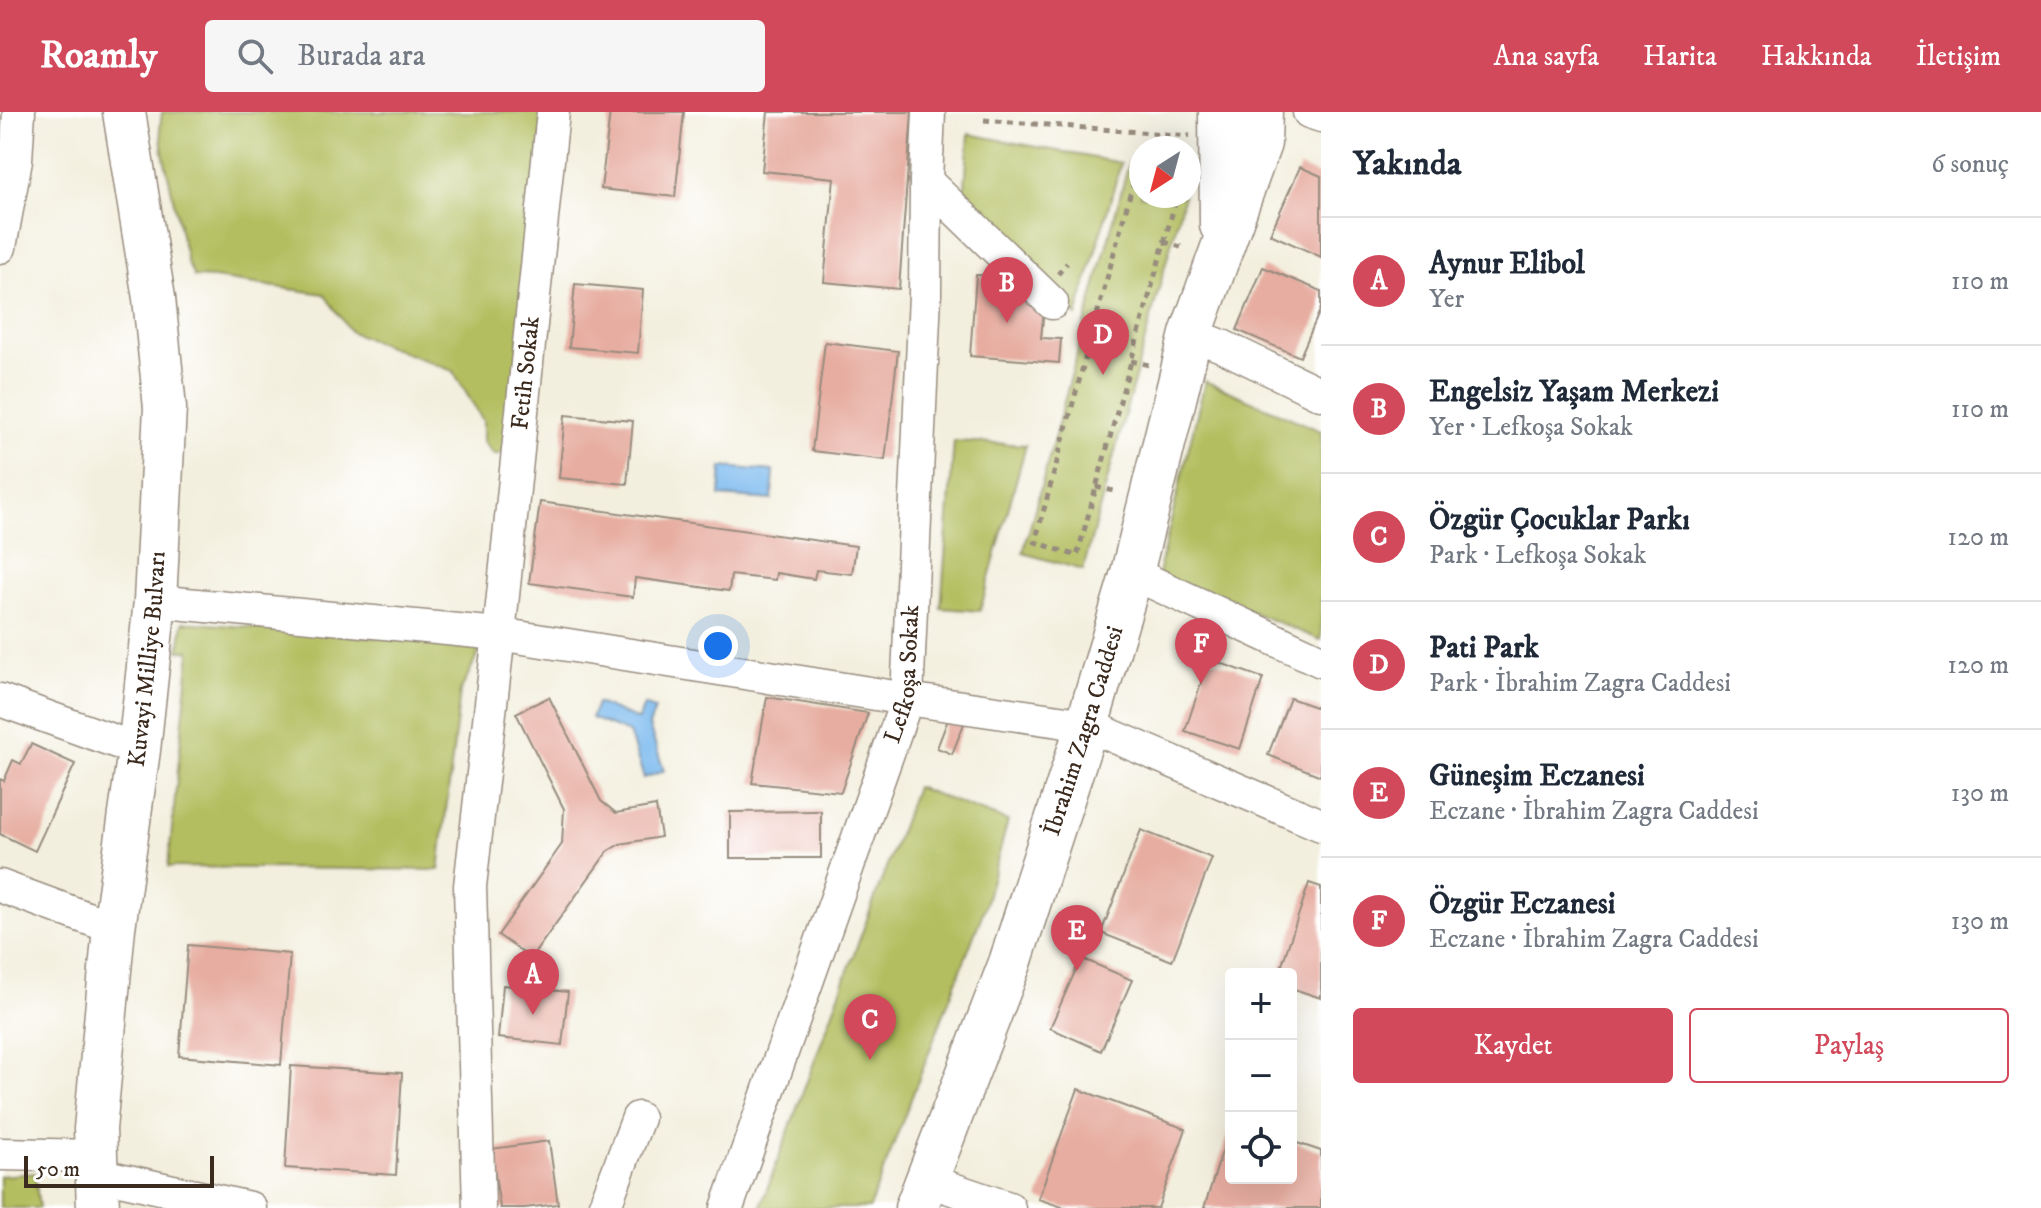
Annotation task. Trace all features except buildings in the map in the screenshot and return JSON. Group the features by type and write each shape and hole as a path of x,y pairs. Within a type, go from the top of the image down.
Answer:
{"main road":[{"name":"Kuvayi Milliye Bulvarı","path":"97,1179 95,1129 114,928 139,750 155,601 165,408 154,298 124,112"},
{"path":"1211,120 1226,118 1239,121 1260,112"},
{"name":"İbrahim Zagra Caddesi","path":"921,1194 1010,963 1087,725 1132,573 1191,334 1260,143 1260,112"},
{"name":"İbrahim Zagra Caddesi","path":"1211,120 1222,246"}],"street":[{"path":"0,247 16,160 19,112"},
{"name":"Fetih Sokak","path":"479,1208 470,886 553,112"},
{"name":"Lefkoşa Sokak","path":"727,1208 907,699 925,295 929,112"},
{"path":"1309,112 1321,116"},
{"path":"926,181 1052,303"},
{"path":"1191,334 1321,394"},
{"path":"1132,573 1321,661"},
{"path":"155,601 499,634 1087,725 1321,825"},
{"path":"0,700 139,750"},
{"path":"0,886 114,928"},
{"path":"604,1208 638,1118"},
{"path":"0,1154 97,1179 250,1208"},
{"path":"921,1194 1009,1208"}],"path":[{"path":"984,120 1211,120"},
{"path":"1129,198 1035,542 1077,556 1174,208"},
{"path":"1164,242 1181,247"},
{"path":"1131,361 1149,365"},
{"path":"1096,487 1114,491"}],"green space":[{"path":"162,112 544,112 507,452 494,455 483,442 483,421 453,371 351,332 324,294 194,277 187,262 163,152"},
{"path":"969,134 1121,163 1077,316 964,199"},
{"path":"1129,163 1129,208 1181,208 1083,570 1023,553"},
{"path":"1205,381 1321,431 1321,640 1158,574"},
{"path":"954,441 1026,445 980,611 941,608"},
{"path":"183,622 482,646 460,692 439,870 168,867 190,651 179,650"},
{"path":"916,787 1008,821 983,912 869,1208 760,1208"},
{"path":"35,1173 39,1208 0,1208 0,1176"}],"water":[{"path":"722,467 774,471 772,500 720,496"},
{"path":"597,703 638,720 644,705 655,709 649,726 664,771 644,778 629,733 591,718"}],"place":[{"name":"Engelsiz Yaşam Merkezi","path":"1007,323"},
{"name":"Pati Park","path":"1103,375"},
{"name":"Özgür Eczanesi","path":"1201,684"},
{"name":"Güneşim Eczanesi","path":"1077,971"},
{"name":"Aynur Elibol","path":"533,1015"},
{"name":"Özgür Çocuklar Parkı","path":"870,1060"}]}
